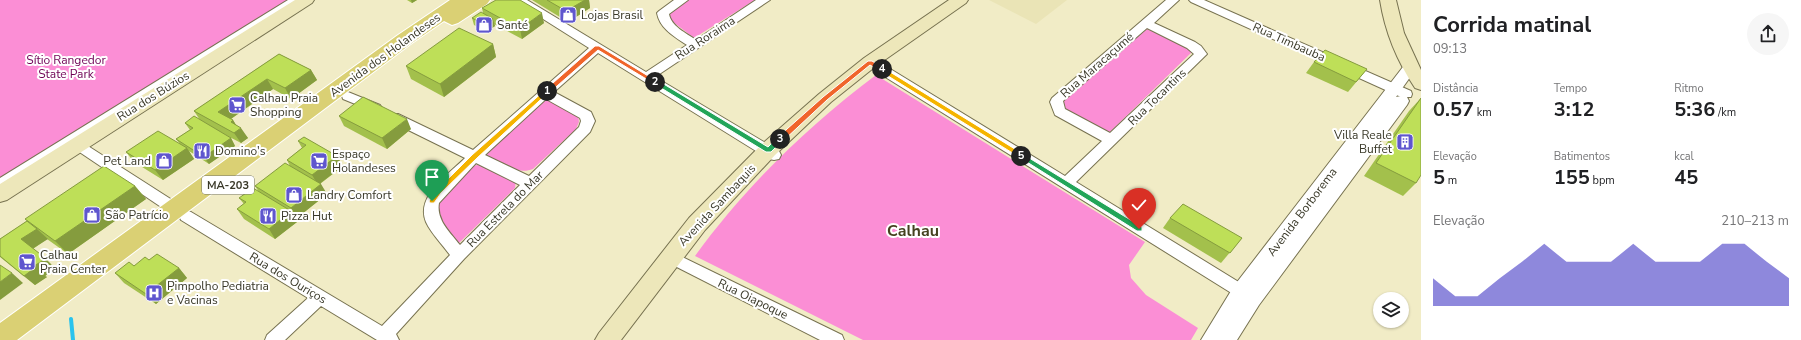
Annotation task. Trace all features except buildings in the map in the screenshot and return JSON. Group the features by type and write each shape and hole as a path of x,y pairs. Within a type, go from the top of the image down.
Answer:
{"main road":[{"name":"Rua dos Búzios","path":"0,194 306,0"},
{"name":"Avenida dos Holandeses","path":"22,340 181,212 405,39 462,0"},
{"name":"Avenida dos Holandeses","path":"0,338 348,96 435,31 481,0"},
{"name":"Avenida Sambaquis","path":"621,340 697,224 825,98 960,0"},
{"name":"Avenida Sambaquis","path":"873,64 971,0"},
{"path":"1388,0 1395,31 1416,76"},
{"name":"Avenida Sambaquis","path":"607,340 674,260"}],"street":[{"path":"0,183 294,0"},
{"path":"519,0 771,152"},
{"path":"682,0 664,13 663,18 668,25 695,45"},
{"name":"Rua Roraima","path":"647,77 764,0"},
{"name":"Rua Maracaçumé","path":"1111,140 1060,112 1056,102 1058,98 1173,0"},
{"name":"Rua Timbauba","path":"1195,0 1400,92"},
{"name":"Rua Tocantins","path":"1066,183 1201,54 1191,45 1145,23"},
{"path":"459,255 433,221 430,211 432,201 474,157 597,47"},
{"path":"873,64 1247,296"},
{"name":"Avenida Borborema","path":"1211,340 1247,296 1400,92 1416,76"},
{"name":"Rua Estrela do Mar","path":"387,338 459,255 585,128 588,121 586,115 578,109 545,93"},
{"path":"348,96 530,183"},
{"name":"Rua dos Ouriços","path":"77,144 181,212 387,338"},
{"name":"Rua Oiapoque","path":"674,260 836,340"},
{"name":"Avenida Borborema","path":"1226,340 1247,296"},
{"path":"274,340 320,297"}],"shaded area":[{"path":"989,0 1067,0 1036,24"}],"green space":[{"name":"Sítio Rangedor State Park","path":"0,0 300,0 0,188"},
{"path":"689,0 755,0 694,38 669,19 668,14"},
{"path":"1147,29 1193,51 1109,133 1063,109 1062,100"},
{"path":"876,75 1145,242 1129,265 1131,278 1146,295 1198,328 1191,340 863,340 695,256 714,231 756,182 802,136"},
{"path":"545,101 551,101 578,115 579,122 576,129 533,169 522,171 516,170 488,158 486,154 538,104"},
{"path":"470,166 484,166 516,180 515,188 456,246 435,212 437,201"}],"waterway":[{"path":"71,319 73,340"}],"place":[{"name":"Lojas Brasil","path":"568,15"},
{"name":"Santé","path":"484,25"},
{"name":"Calhau Praia Shopping","path":"237,105"},
{"name":"Villa Reale Buffet","path":"1405,142"},
{"name":"Domino's","path":"202,151"},
{"name":"Pet Land","path":"164,161"},
{"name":"Espaço Holandeses","path":"319,161"},
{"name":"Landry Comfort","path":"294,195"},
{"name":"São Patrício","path":"92,215"},
{"name":"Pizza Hut","path":"268,216"},
{"name":"Calhau Praia Center","path":"27,262"},
{"name":"Pimpolho Pediatria e Vacinas","path":"154,293"}],"district":[{"name":"Calhau","path":"913,231"}],"route":[{"path":"432,201 474,157 597,47 768,150 825,98 870,62 1139,229"}]}
